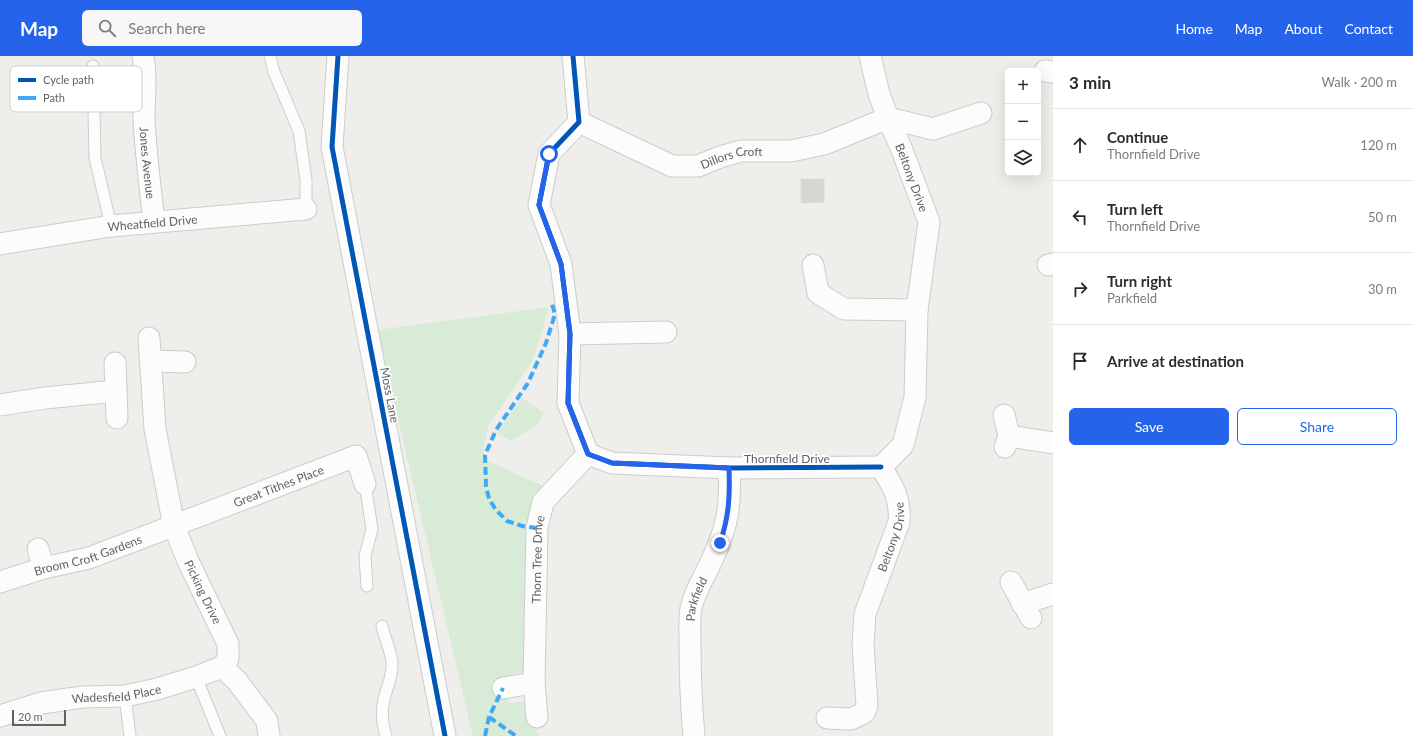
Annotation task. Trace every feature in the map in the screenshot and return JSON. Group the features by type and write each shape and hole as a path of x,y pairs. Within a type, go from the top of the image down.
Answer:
{"street":[{"name":"Jones Avenue","path":"143,56 145,69 144,118 154,221"},
{"name":"Moss Lane","path":"338,56 332,147 445,736"},
{"path":"573,56 579,122 549,154 539,205 561,264 570,334 568,403 588,454"},
{"name":"Beltony Drive","path":"827,718 851,719 864,713 866,706 863,644 865,614 899,522 900,513 900,504 890,481 881,467 903,445 915,397 917,310 928,222 902,150 879,94 870,56"},
{"path":"888,118 933,129 981,113"},
{"name":"Dillors Croft","path":"579,122 672,166 698,166 720,157 741,151 791,151 824,144 888,118"},
{"name":"Wheatfield Drive","path":"0,244 111,226 154,221 306,209"},
{"path":"813,265 818,293 844,309 917,310"},
{"path":"570,334 666,332"},
{"name":"Picking Drive","path":"149,338 155,429 174,526 188,561 228,644 225,663"},
{"path":"150,361 185,362"},
{"path":"115,363 117,418"},
{"path":"0,405 45,398 116,391"},
{"path":"1004,416 1007,442 1053,443"},
{"name":"Thornfield Drive","path":"588,454 612,463 729,468 881,467"},
{"name":"Thorn Tree Drive","path":"537,717 534,682 537,528 543,502 588,454"},
{"name":"Great Tithes Place","path":"174,526 356,456 365,484"},
{"name":"Parkfield","path":"694,736 691,708 691,610 700,584 720,543 726,523 730,495 729,468"},
{"name":"Broom Croft Gardens","path":"0,582 41,559 89,558 174,526"},
{"path":"1011,582 1026,611 1053,594"},
{"path":"225,663 267,721 269,736"},
{"name":"Wadesfield Place","path":"0,716 41,703 83,697 125,696 157,689 196,677 225,663"},
{"path":"503,688 534,682"}],"lane":[{"path":"270,56 274,72 299,131 306,180 306,209"},
{"path":"94,112 95,158 111,226"},
{"path":"365,484 372,529 365,556 367,586"},
{"path":"382,626 392,661 391,675 381,715 386,736"},
{"path":"196,677 220,736"},
{"path":"125,696 130,736"}],"green space":[{"path":"549,307 533,360 488,427 482,458 545,487 528,517 530,595 525,671 502,677 508,703 530,701 538,736 473,736 377,330"},
{"path":"522,398 544,413 537,425 511,441 497,433"}],"building":[{"path":"801,179 824,179 824,202 801,203"}],"marked path":[{"path":"537,528 522,526 507,521 496,510 489,499 486,486 485,455 496,430 528,383 546,343 555,314 551,301"},
{"path":"485,736 489,717 503,688"},
{"path":"489,717 516,736"}],"cycle path":[{"path":"338,56 332,147 445,736"},
{"path":"573,56 579,122 549,154 539,205 561,264 570,334 568,403 588,454 612,463 729,468 881,467"}],"route":[{"path":"549,154 539,205 561,264 570,334 568,403 588,454 612,463 729,468 730,495 726,523 720,543"}]}
